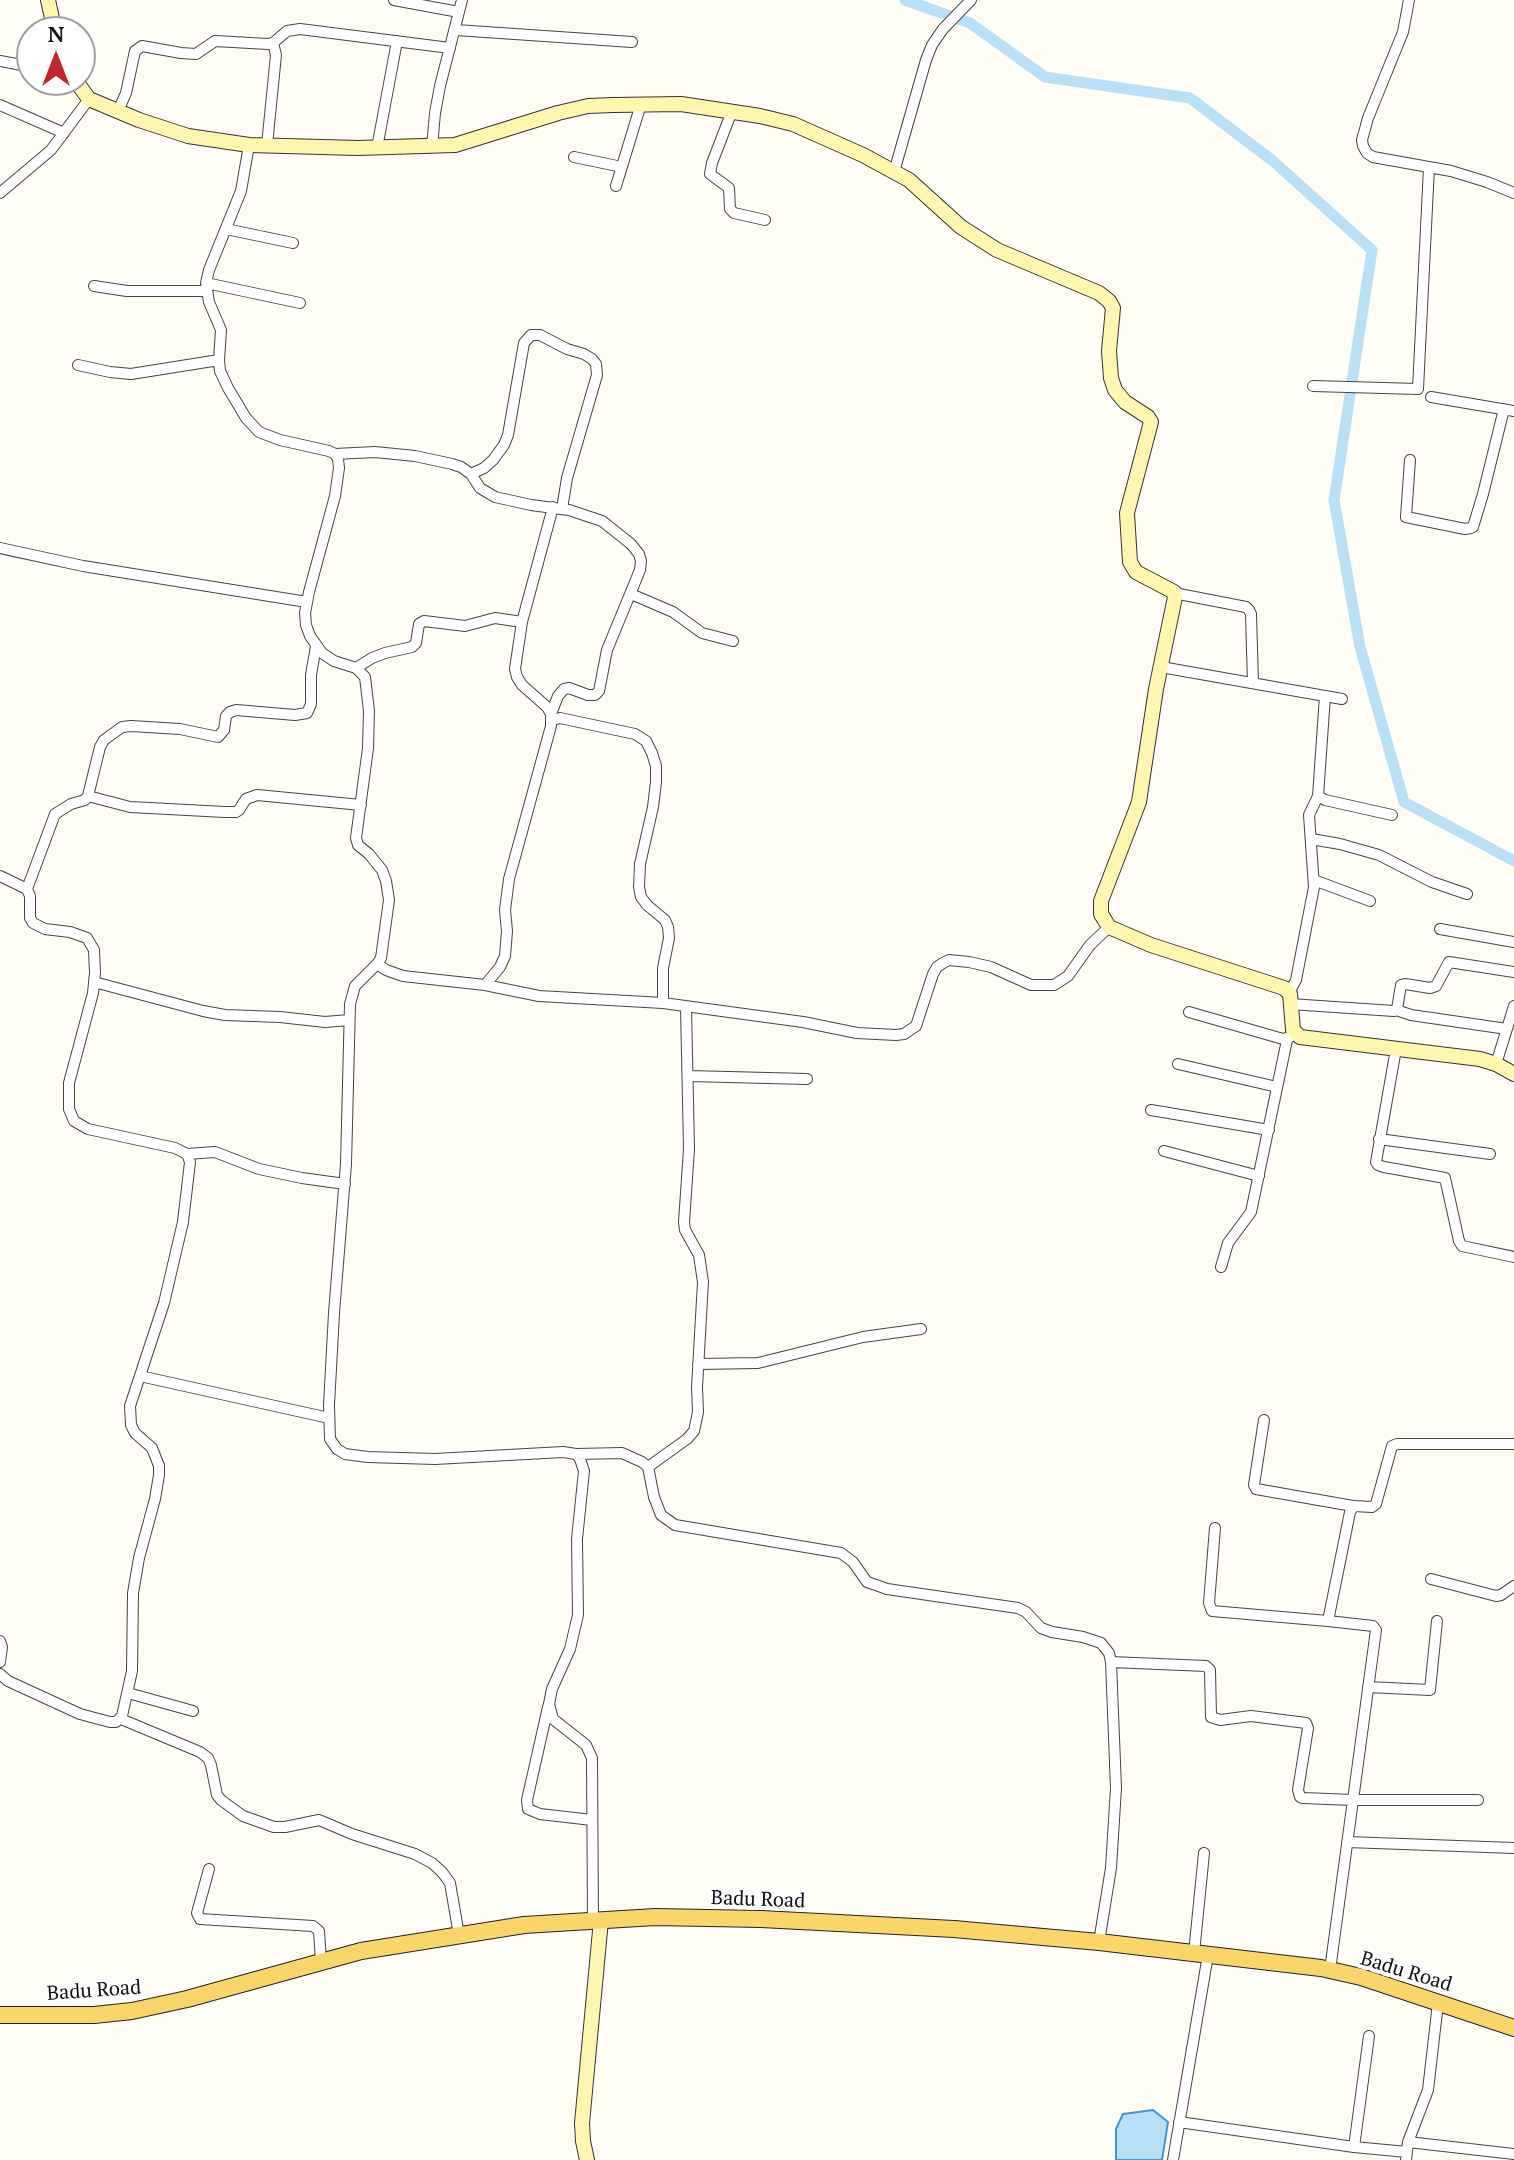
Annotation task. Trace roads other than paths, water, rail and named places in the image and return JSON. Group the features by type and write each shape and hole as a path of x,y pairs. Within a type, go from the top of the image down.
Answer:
{"main road":[{"name":"Badu Road","path":"0,2015 94,2015 146,2009 361,1951 537,1924 655,1917 954,1929 1099,1942 1330,1970 1361,1977 1514,2028"}],"street":[{"path":"394,0 459,12"},
{"path":"432,147 435,113 462,0"},
{"path":"1409,0 1403,32 1362,140 1367,153 1373,157 1451,171 1514,193"},
{"path":"894,172 932,45 967,3"},
{"path":"118,111 126,93 137,48 189,55 220,40 273,43 287,31 300,29 450,48"},
{"path":"456,30 632,42"},
{"path":"377,148 397,41"},
{"path":"267,145 276,55 273,43"},
{"path":"87,96 118,111 188,136 249,145 377,148 465,143 534,119 588,106 681,104 793,124 863,155 909,180 961,227 997,250 1090,289 1109,301 1113,308 1109,351 1115,390 1151,422 1127,513 1130,562 1136,572 1174,593 1246,607 1251,614 1253,683"},
{"path":"0,193 51,150 89,99"},
{"path":"616,186 641,104"},
{"path":"0,105 64,133"},
{"path":"732,111 710,174 729,188 730,209 734,213 765,220"},
{"path":"249,145 241,191 209,270 206,287 221,330 220,371 246,418 259,432 335,454 363,452 415,456 461,467 471,474 480,488 495,497 587,514 602,521 631,544 641,561 631,594 607,650 599,691 588,695 564,689 558,696 509,879 505,956 485,985"},
{"path":"574,157 622,167"},
{"path":"1313,386 1418,389 1429,167"},
{"path":"226,229 293,243"},
{"path":"94,286 127,291 206,287 300,303"},
{"path":"471,474 484,468 504,445 526,339 531,335 540,335 592,359 597,375 522,622 515,662 517,677 547,707 551,717"},
{"path":"78,365 131,374 219,360"},
{"path":"1410,460 1406,517 1465,529 1473,527 1509,410 1431,397"},
{"path":"335,454 339,468 335,496 307,602 306,625 322,653 334,661 356,668 365,677 369,711 367,760 356,832 358,845 382,870 389,900 381,958 351,994 345,1184 335,1285 330,1439 345,1454 435,1459 563,1452 622,1453 635,1457 648,1467 657,1508 666,1520 675,1525 841,1553 853,1562 867,1582 887,1589 1018,1608 1041,1628 1101,1643 1109,1653 1111,1662 1115,1718 1115,1819 1099,1942"},
{"path":"0,548 97,569 307,602"},
{"path":"1174,593 1139,802 1101,901 1101,914 1109,927 1151,945 1284,988 1290,998"},
{"path":"631,594 673,612 702,633 733,641"},
{"path":"356,668 385,653 412,647 416,643 419,624 424,621 465,626 495,618 522,622"},
{"path":"27,889 55,814 88,796 104,740 122,727 131,726 180,729 218,737 224,730 226,716 236,710 295,715 307,713 312,699 311,675 316,646"},
{"path":"1161,667 1342,699"},
{"path":"1221,1267 1229,1241 1251,1212 1277,1087 1293,1030 1290,998 1314,880 1309,811 1318,796 1325,696"},
{"path":"551,717 635,734 646,741 652,753 656,782 640,864 639,887 641,897 665,920 668,927 663,1003"},
{"path":"88,796 119,806 225,812 236,812 246,799 257,795 361,805"},
{"path":"1318,796 1392,815"},
{"path":"1311,839 1379,855 1432,882 1467,894"},
{"path":"0,876 27,889 33,923 45,929 80,934 92,943 96,961 94,982 69,1083 68,1096 74,1121 88,1129 175,1148 187,1154 215,1152 259,1169 345,1184"},
{"path":"1314,880 1370,901"},
{"path":"377,964 403,976 485,985 539,996 663,1003 879,1036 904,1034 916,1026 933,974 949,960 991,967 1031,985 1054,985 1068,976 1090,945 1109,927"},
{"path":"1440,929 1514,942"},
{"path":"1396,1010 1401,985 1436,986 1447,963 1451,961 1514,972"},
{"path":"94,982 225,1015 325,1022 349,1020"},
{"path":"1290,998 1396,1010 1507,1029"},
{"path":"1496,1064 1514,1006"},
{"path":"648,1467 687,1439 694,1431 698,1412 703,1298 699,1255 685,1230 684,1222 689,1149 686,1007"},
{"path":"1189,1012 1291,1036 1480,1059 1514,1074"},
{"path":"1396,1049 1375,1158 1378,1165 1445,1178 1462,1246 1514,1257"},
{"path":"1178,1064 1277,1087"},
{"path":"689,1076 807,1079"},
{"path":"1151,1110 1269,1130"},
{"path":"1379,1139 1490,1154"},
{"path":"1164,1151 1259,1176"},
{"path":"121,1719 132,1671 133,1593 159,1475 152,1448 135,1433 131,1425 130,1406 164,1303 183,1222 190,1162 187,1154"},
{"path":"698,1364 758,1363 863,1337 921,1329"},
{"path":"140,1376 329,1418"},
{"path":"1264,1420 1254,1485 1256,1489 1353,1506 1372,1507 1376,1504 1391,1448 1395,1444 1514,1444"},
{"path":"576,1454 584,1471 577,1539 578,1615 570,1649 552,1689 527,1805 532,1812 540,1814 592,1820"},
{"path":"1328,1621 1353,1506"},
{"path":"1215,1528 1209,1603 1212,1611 1373,1626 1376,1630 1330,1970"},
{"path":"1431,1579 1496,1596 1514,1586"},
{"path":"1368,1687 1430,1690 1437,1621"},
{"path":"0,1641 0,1662"},
{"path":"1111,1662 1206,1666 1210,1670 1211,1717 1225,1720 1253,1716 1306,1723 1300,1797 1478,1800"},
{"path":"0,1674 8,1681 80,1714 110,1722 121,1719 200,1752 211,1765 217,1795 243,1816 274,1827 319,1820 432,1863 450,1883 459,1935"},
{"path":"128,1693 193,1711"},
{"path":"549,1704 553,1719 586,1745 592,1758 597,1920 582,2123 587,2160"},
{"path":"1347,1842 1514,1848"},
{"path":"1173,2160 1201,1954 1204,1853"},
{"path":"209,1869 197,1913 200,1919 313,1926 319,1931 321,1961"},
{"path":"1407,2151 1428,2090 1438,2003"},
{"path":"1354,2147 1369,2036"},
{"path":"1179,2122 1354,2147 1514,2154"}],"water":[{"path":"1153,2110 1168,2122 1162,2160 1116,2160 1116,2129 1123,2114"}],"waterway":[{"path":"905,0 970,23 1045,77 1190,98 1273,161 1372,250 1334,500 1360,647 1404,802 1514,861"}]}
